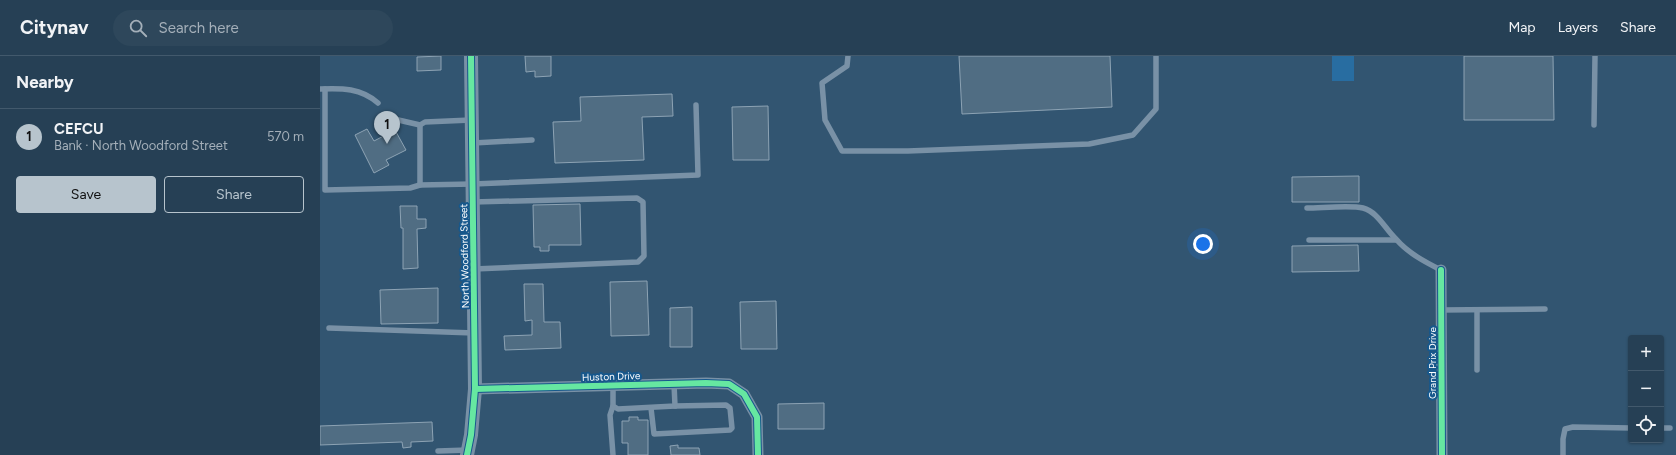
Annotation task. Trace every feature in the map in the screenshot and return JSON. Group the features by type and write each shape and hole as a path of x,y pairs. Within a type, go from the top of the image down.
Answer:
{"street":[{"name":"North Woodford Street","path":"468,453 475,389 471,56"},
{"name":"Grand Prix Drive","path":"1441,270 1442,455"},
{"name":"Huston Drive","path":"475,389 730,384 744,394 757,417 758,455"}],"lane":[{"path":"848,56 847,66 822,83 825,120 842,151 893,151 1089,144 1133,135 1156,109 1156,56"},
{"path":"1594,125 1595,56"},
{"path":"378,103 370,96 360,91 322,89 322,190 410,188 420,185 698,175 696,105"},
{"path":"386,114 394,120 420,125 425,122 472,120"},
{"path":"420,125 420,185"},
{"path":"472,143 532,140"},
{"path":"473,202 637,198 643,202 644,248 644,256 638,262 474,269"},
{"path":"1307,208 1362,208 1371,212 1383,222 1396,240 1420,259 1441,270"},
{"path":"1309,240 1396,240"},
{"path":"1441,310 1545,309"},
{"path":"1477,310 1477,370"},
{"path":"329,328 445,330 474,333"},
{"path":"674,384 675,406"},
{"path":"613,386 613,406 610,415 613,455"},
{"path":"613,406 618,409 726,405 730,408 732,428 730,430 654,434 651,408"},
{"path":"1563,455 1563,439 1565,429 1572,427 1628,428"},
{"path":"1664,428 1670,428"},
{"path":"438,451 468,453"}],"shaded area":[{"path":"1332,56 1354,56 1354,81 1332,81"}],"building":[{"path":"441,56 441,70 417,71 417,57"},
{"path":"525,56 551,56 551,76 535,77 535,71 526,72"},
{"path":"959,56 1110,56 1112,107 962,114"},
{"path":"1464,56 1553,56 1554,120 1464,120"},
{"path":"672,94 673,116 642,117 644,160 555,163 553,122 581,121 580,97"},
{"path":"768,106 769,160 733,160 732,107"},
{"path":"367,129 374,141 395,130 406,150 386,160 389,165 374,173 355,135"},
{"path":"1359,176 1359,202 1292,202 1292,177"},
{"path":"580,204 581,245 549,245 549,251 540,251 540,247 534,247 533,205"},
{"path":"400,206 417,206 417,219 426,219 426,228 417,229 418,268 403,269 403,228 401,228"},
{"path":"1358,245 1359,271 1292,272 1292,246"},
{"path":"647,281 649,335 611,336 610,282"},
{"path":"524,284 543,284 544,322 560,322 561,348 505,350 504,336 532,335 532,320 525,321"},
{"path":"438,288 438,323 381,324 380,290"},
{"path":"776,301 777,349 741,349 740,302"},
{"path":"692,307 692,347 670,347 670,308"},
{"path":"824,403 824,429 778,429 778,404"},
{"path":"629,417 638,417 638,420 648,420 648,455 628,455 628,443 622,443 622,421 629,421"},
{"path":"432,422 433,441 411,442 411,447 403,448 402,442 320,445 320,426"},
{"path":"678,445 678,448 699,448 700,455 671,455 670,446"}],"cycle path":[{"path":"467,455 471,435 475,389 471,56"},
{"path":"1441,270 1442,455"},
{"path":"475,389 706,383 729,384 744,394 757,417 758,455"}],"place":[{"name":"CEFCU","path":"387,144"}]}
